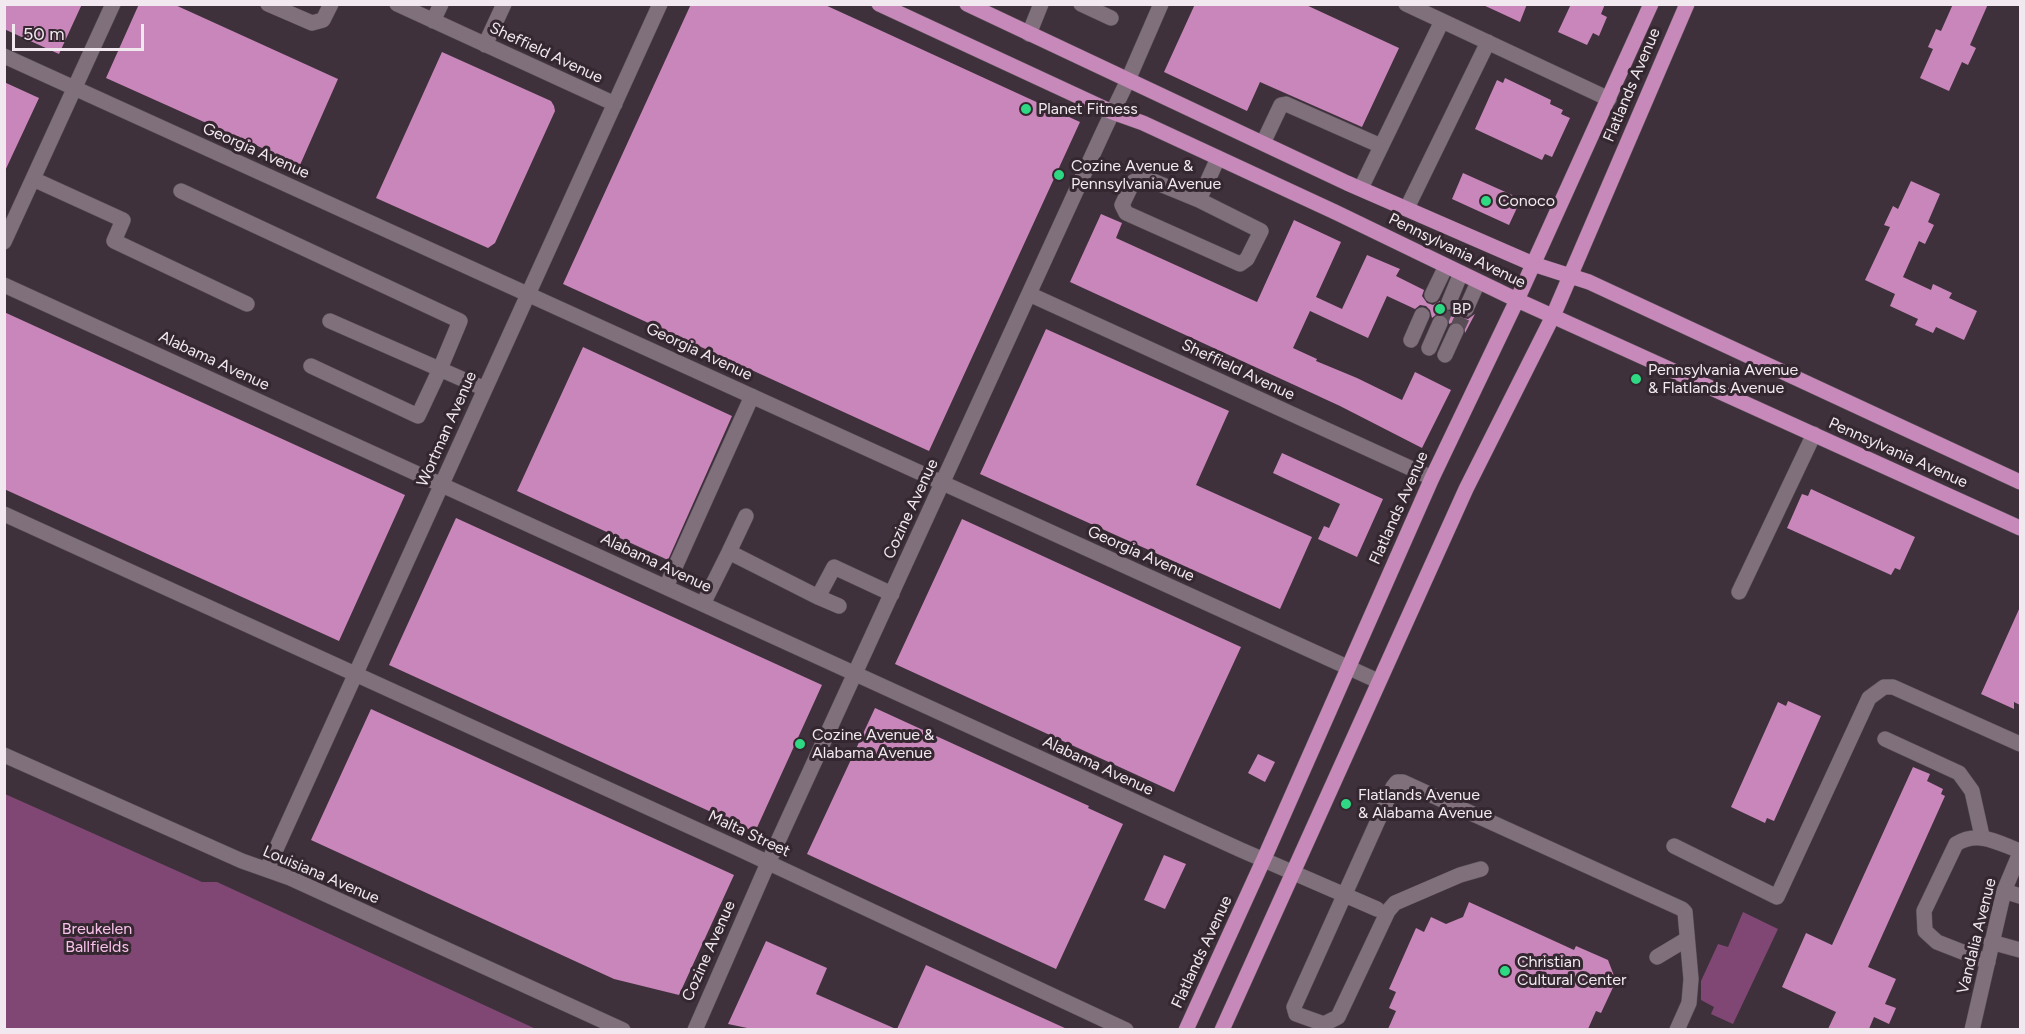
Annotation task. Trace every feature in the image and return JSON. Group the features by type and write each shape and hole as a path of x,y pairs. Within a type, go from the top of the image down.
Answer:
{"main road":[{"name":"Pennsylvania Avenue","path":"879,4 1112,112 1143,123 1517,300 2020,528"},
{"name":"Pennsylvania Avenue","path":"967,4 1361,189 1533,264 1571,276 1786,372 2020,482"},
{"name":"Flatlands Avenue","path":"1186,1029 1263,861 1432,478 1517,300 1652,4"},
{"name":"Flatlands Avenue","path":"1222,1029 1466,489 1553,316 1686,4"}],"street":[{"path":"4,242 112,4"},
{"path":"268,4 312,23 323,20 331,4"},
{"name":"Sheffield Avenue","path":"397,4 615,104"},
{"path":"433,21 441,4"},
{"path":"485,45 504,4"},
{"name":"Wortman Avenue","path":"267,869 660,4"},
{"path":"1029,34 1041,4"},
{"path":"1081,4 1111,18"},
{"name":"Cozine Avenue","path":"695,1029 768,863 1161,4"},
{"path":"1406,4 1609,99"},
{"path":"1361,189 1442,21"},
{"path":"1407,208 1488,42"},
{"name":"Georgia Avenue","path":"4,56 1378,681"},
{"path":"1263,143 1281,105 1286,104 1381,146"},
{"path":"1199,200 1218,158"},
{"path":"1143,177 1199,200 1261,231 1247,259 1240,264 1126,213 1122,205 1133,182 1143,177"},
{"path":"33,179 123,220 114,241 247,304"},
{"path":"181,191 460,321 418,416 311,366"},
{"path":"1432,295 1446,266"},
{"path":"1449,302 1461,273"},
{"path":"1466,309 1478,282"},
{"name":"Alabama Avenue","path":"4,285 1263,861 1377,909"},
{"name":"Sheffield Avenue","path":"1029,294 1432,478"},
{"path":"1411,340 1422,315"},
{"path":"330,321 485,389"},
{"path":"1429,348 1440,323"},
{"path":"1445,355 1456,331"},
{"path":"666,587 752,396"},
{"path":"1739,592 1814,434"},
{"name":"Malta Street","path":"4,514 355,673 1126,1029"},
{"path":"703,604 746,516"},
{"path":"729,552 839,606"},
{"path":"818,597 834,567 892,594"},
{"path":"1674,846 1777,897 1869,698 1884,687 1893,687 2020,744"},
{"path":"1885,739 1959,773 1972,791 1982,836"},
{"name":"Louisiana Avenue","path":"4,755 242,861 267,869 623,1029"},
{"path":"1481,869 1460,875 1395,903 1388,911 1338,1017 1331,1022 1319,1023 1296,1014 1294,1007 1393,787 1397,782 1403,782 1682,909 1685,912 1691,979 1689,1003 1677,1029"},
{"path":"1988,962 1937,942 1924,931 1924,911 1956,844 1966,838 1982,836 2020,852"},
{"name":"Vandalia Avenue","path":"1972,1029 2004,891 2020,852"},
{"path":"2004,891 2020,896"},
{"path":"1657,957 1687,939"},
{"path":"1991,942 2020,950"}],"green space":[{"name":"Breukelen Ballfields","path":"5,794 202,882 217,882 536,1029 5,1029"},
{"path":"1743,912 1778,929 1733,1024 1711,1014 1714,1007 1701,1000 1701,981 1718,944 1728,947"}],"building":[{"path":"4,4 82,4 59,54 4,29"},
{"path":"139,4 173,4 338,79 300,165 106,78"},
{"path":"691,4 823,4 1080,122 929,451 563,284"},
{"path":"1195,4 1304,4 1399,48 1362,127 1260,82 1247,111 1164,72"},
{"path":"1481,4 1527,4 1520,22"},
{"path":"1571,4 1605,4 1601,14 1607,17 1599,36 1593,33 1587,45 1558,32"},
{"path":"1953,4 1988,4 1970,45 1976,48 1968,65 1962,62 1949,91 1920,78 1933,49 1928,47 1936,29 1941,31"},
{"path":"442,52 551,101 554,106 555,111 495,243 488,248 376,198"},
{"path":"1505,78 1551,100 1550,104 1563,110 1561,114 1570,118 1552,157 1545,154 1542,160 1475,129 1497,80 1503,83"},
{"path":"4,82 39,98 4,173"},
{"path":"1463,173 1521,199 1509,225 1452,199"},
{"path":"1911,181 1940,194 1928,222 1934,225 1925,244 1919,241 1903,277 1931,290 1933,284 1952,293 1949,298 1977,311 1964,340 1936,327 1933,333 1915,325 1918,319 1890,306 1895,294 1865,280 1890,227 1884,225 1893,206 1898,209"},
{"path":"1101,214 1122,223 1116,238 1257,302 1294,220 1341,242 1316,297 1342,309 1367,255 1400,269 1396,276 1424,290 1422,296 1427,303 1433,305 1440,301 1441,307 1451,312 1457,308 1458,314 1463,318 1468,319 1475,314 1465,333 1464,325 1456,321 1449,324 1444,314 1438,313 1432,318 1426,306 1420,305 1415,309 1387,296 1368,338 1310,311 1293,348 1317,359 1316,361 1402,400 1415,372 1451,390 1422,448 1340,406 1070,282"},
{"path":"4,312 405,495 339,641 4,489"},
{"path":"1046,329 1229,411 1196,485 1312,537 1280,609 980,474"},
{"path":"583,347 732,416 668,560 517,491"},
{"path":"1282,453 1383,499 1357,557 1318,539 1324,526 1329,528 1340,504 1273,473"},
{"path":"1811,489 1915,537 1900,570 1895,568 1891,575 1787,528 1802,494 1808,496"},
{"path":"456,518 822,685 755,832 389,665"},
{"path":"962,519 1241,647 1174,792 895,664"},
{"path":"2020,607 2020,705 2014,702 2014,709 1981,694"},
{"path":"1788,701 1821,716 1774,821 1767,818 1765,823 1731,807 1778,702 1786,706"},
{"path":"875,708 1089,806 1088,808 1123,824 1056,969 807,854"},
{"path":"371,709 734,875 679,995 614,979 311,840"},
{"path":"1258,754 1275,762 1265,782 1248,773"},
{"path":"1913,767 1930,774 1927,781 1943,789 1941,794 1945,796 1868,967 1896,979 1885,1004 1896,1008 1889,1024 1874,1017 1869,1029 1828,1029 1836,1012 1782,987 1806,933 1832,945"},
{"path":"1164,855 1186,864 1165,909 1144,900"},
{"name":"Christian Cultural Center","path":"1469,902 1574,950 1576,946 1608,960 1616,981 1601,1013 1596,1011 1588,1029 1388,1029 1396,1011 1389,1008 1396,992 1389,989 1416,928 1424,932 1431,917 1446,924 1463,917"},
{"path":"766,941 827,968 816,994 896,1029 752,1029 728,1024"},
{"path":"926,965 1067,1029 897,1029"}],"tunnel":[{"path":"1440,323 1449,302"},
{"path":"1456,331 1466,309"}],"place":[{"name":"Planet Fitness","path":"1026,109"},
{"name":"Cozine Avenue & Pennsylvania Avenue","path":"1059,175"},
{"name":"Conoco","path":"1486,201"},
{"name":"BP","path":"1440,309"},
{"name":"Pennsylvania Avenue & Flatlands Avenue","path":"1636,379"},
{"name":"Cozine Avenue & Alabama Avenue","path":"800,744"},
{"name":"Flatlands Avenue & Alabama Avenue","path":"1346,804"},
{"name":"Christian Cultural Center","path":"1505,971"}]}
